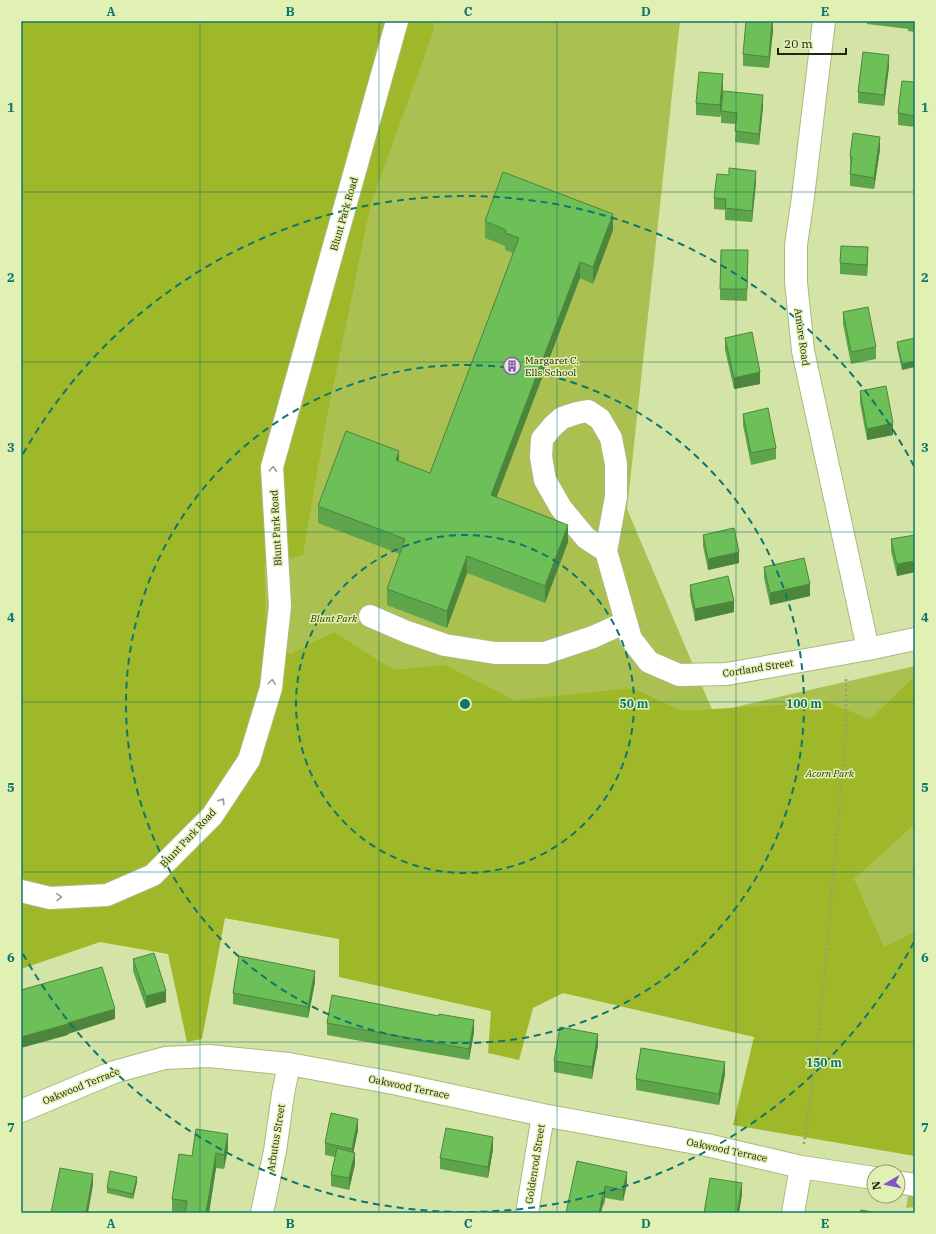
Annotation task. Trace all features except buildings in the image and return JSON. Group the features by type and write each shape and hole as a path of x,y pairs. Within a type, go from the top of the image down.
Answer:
{"street":[{"name":"Blunt Park Road","path":"21,891 50,898 107,895 153,875 212,816 249,760 271,688 280,606 272,467 397,21"},
{"name":"Amore Road","path":"824,21 796,245 797,289 803,351 868,649"},
{"name":"Cortland Street","path":"606,551 586,538 561,508 545,480 541,457 542,439 553,426 562,418 588,411 600,419 611,438 616,464 616,497 606,551 632,639 648,662 679,675 727,674 868,649 915,638"},
{"path":"370,616 407,632 445,645 495,653 544,653 593,637 626,622"},
{"name":"Oakwood Terrace","path":"21,1111 114,1072 165,1058 209,1056 289,1064 393,1083 543,1115 707,1145 801,1167 866,1177"},
{"name":"Arbutus Street","path":"262,1213 275,1151 289,1064"},
{"name":"Goldenrod Street","path":"527,1213 543,1115"},
{"path":"793,1213 801,1167"}],"path":[{"path":"801,1167 819,1034 834,874 846,733 846,676"}],"green space":[{"name":"Blunt Park","path":"21,21 680,21 627,509 713,712 915,666 915,1147 847,1030 225,918"},
{"name":"Blunt Park","path":"21,21 433,21 434,30 371,203 325,427 303,555 264,565 266,624 290,654 334,632 394,670 445,665 515,700 633,688 681,711 827,702 870,719 915,676 915,824 854,879 884,947 915,932 915,1156 733,1125 754,1037 563,993 533,1008 519,1060 488,1053 491,1011 339,977 339,939 225,918 202,1039 187,1042 168,954 100,942 21,969"},
{"path":"915,1160 915,1207 906,1208"}],"place":[{"name":"Margaret C. Ells School","path":"512,366"}],"park label":[{"name":"Acorn Park","path":"830,773"}]}
